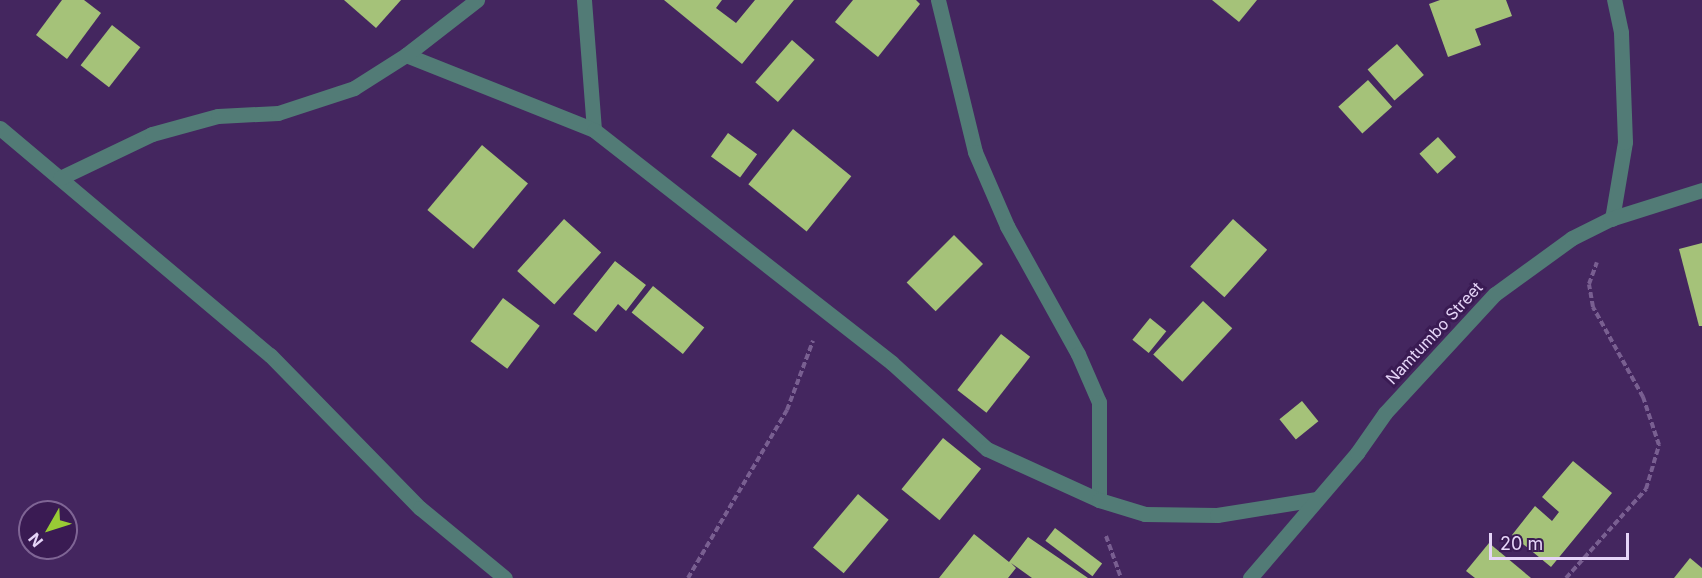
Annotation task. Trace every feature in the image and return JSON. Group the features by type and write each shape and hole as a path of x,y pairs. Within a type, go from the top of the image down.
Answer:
{"street":[{"path":"60,177 152,134 218,116 278,113 354,88 406,55 477,0"},
{"path":"584,0 594,130"},
{"path":"938,0 975,152 1007,226 1078,354 1099,402 1099,500"},
{"path":"1611,219 1625,142 1621,32 1614,0"},
{"path":"406,55 594,130 825,310 987,449 1099,500 1145,514 1217,515 1317,499"},
{"path":"0,128 270,355 420,508 505,578"},
{"name":"Namtumbo Street","path":"1250,578 1470,316 1525,270 1611,219 1702,190"}],"path":[{"path":"1566,578 1646,489 1659,445 1643,397 1588,295 1611,219"},
{"path":"688,578 787,410 825,310"}],"building":[{"path":"62,0 84,0 101,13 67,59 36,35"},
{"path":"344,0 401,0 376,28"},
{"path":"664,0 722,0 716,8 736,23 755,0 794,0 742,64"},
{"path":"853,0 916,0 920,4 878,57 835,22"},
{"path":"1212,0 1257,0 1239,22"},
{"path":"1440,0 1506,0 1512,16 1475,29 1481,45 1448,57 1429,4"},
{"path":"112,25 140,47 109,87 81,65"},
{"path":"792,40 815,60 778,102 755,82"},
{"path":"1397,44 1424,75 1394,101 1368,70"},
{"path":"1368,80 1392,107 1362,134 1338,107"},
{"path":"793,129 851,176 807,231 748,184"},
{"path":"728,133 757,154 740,178 711,156"},
{"path":"1438,137 1456,157 1437,174 1419,154"},
{"path":"482,145 528,184 473,249 427,210"},
{"path":"564,219 601,252 554,304 517,271"},
{"path":"1233,219 1267,250 1224,297 1190,267"},
{"path":"954,235 983,264 936,311 907,282"},
{"path":"1702,243 1702,326 1699,326 1679,249"},
{"path":"615,261 646,285 626,311 618,304 596,332 573,314"},
{"path":"653,286 704,328 683,354 632,312"},
{"path":"503,298 540,326 507,369 471,341"},
{"path":"1203,301 1232,328 1182,382 1153,354"},
{"path":"1150,318 1166,331 1149,353 1132,340"},
{"path":"1001,334 1030,357 986,413 957,390"},
{"path":"1302,401 1318,421 1296,439 1279,419"},
{"path":"943,438 981,469 940,520 901,489"},
{"path":"1573,461 1612,493 1551,567 1512,535 1535,506 1552,521 1559,512 1542,497"},
{"path":"858,494 889,520 844,573 813,548"},
{"path":"1055,528 1102,564 1092,576 1045,541"},
{"path":"974,534 1009,562 1028,537 1088,578 1032,578 1011,563 1016,568 1008,578 939,578"},
{"path":"1489,543 1531,578 1475,578 1466,571"},
{"path":"1690,558 1702,568 1702,578 1674,578"}]}
